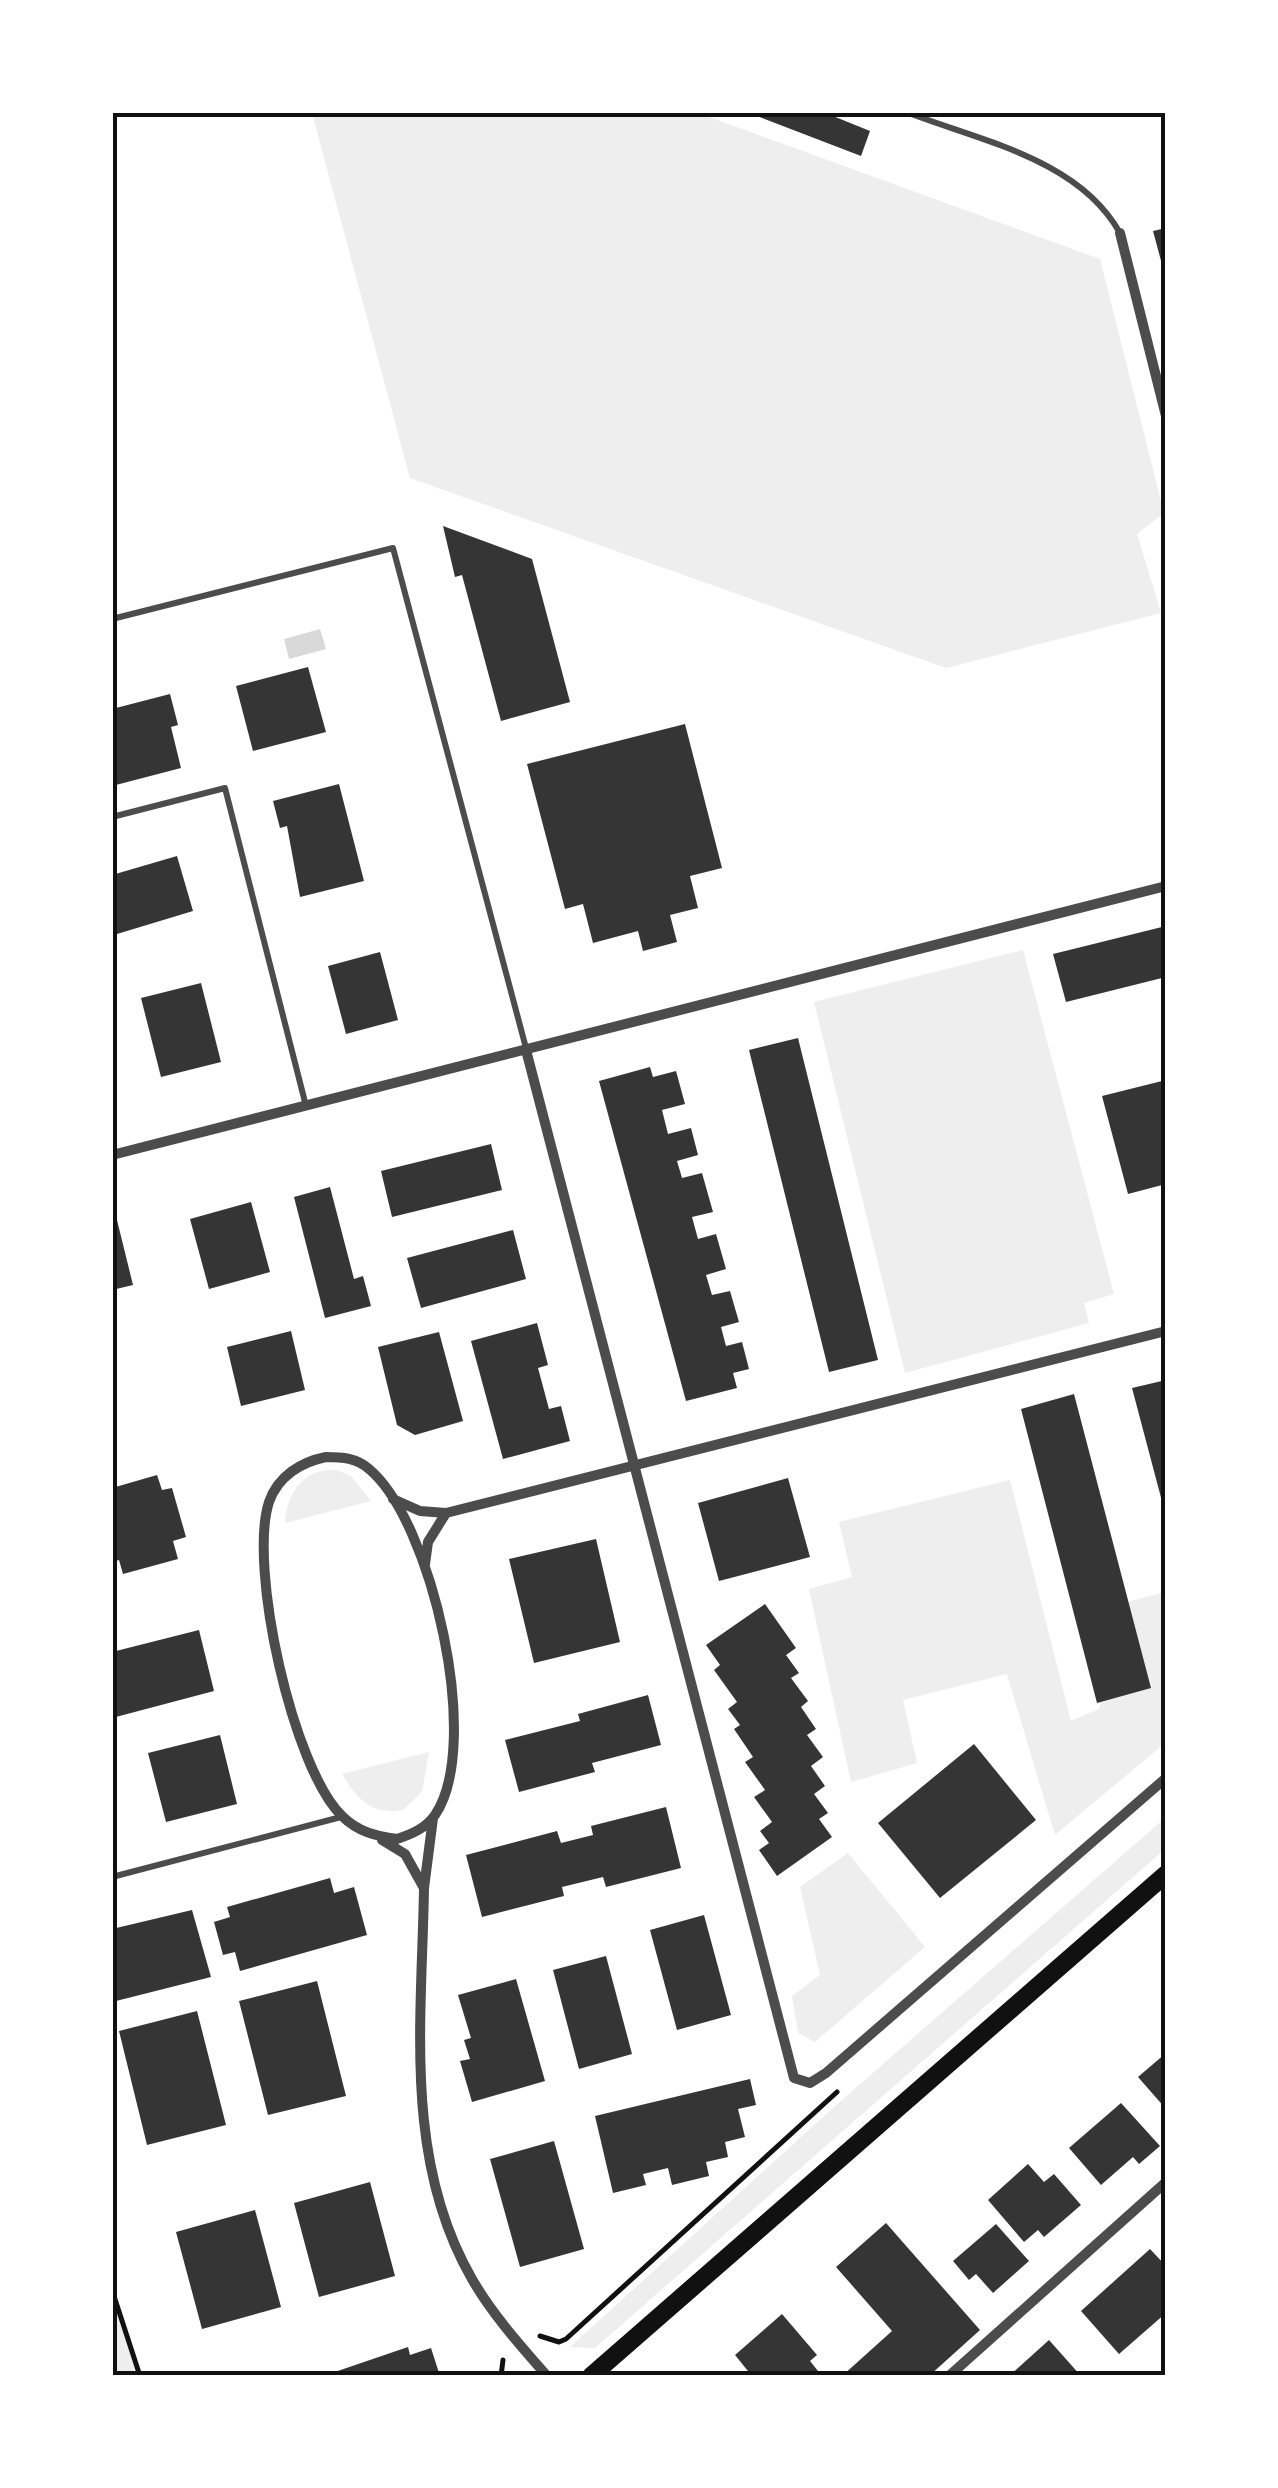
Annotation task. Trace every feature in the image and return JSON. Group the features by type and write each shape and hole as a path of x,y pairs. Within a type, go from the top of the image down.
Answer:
{"main road":[{"path":"591,2376 1166,1874"}],"street":[{"path":"1120,233 1166,416"},
{"path":"112,1155 1166,886"},
{"path":"526,1050 794,2078 806,2084 818,2080 1166,1778"},
{"path":"393,1499 420,1511 446,1513 1166,1331"},
{"path":"424,1888 406,1854 342,1817 312,1770 283,1683 265,1574 265,1523 277,1485 309,1460 326,1456 356,1460 368,1468 393,1499 425,1570 443,1629 455,1716 445,1797 433,1818 424,1888 420,2066 434,2184 445,2224 472,2278 547,2376"},
{"path":"425,1570 424,1552 446,1513"},
{"path":"372,1835 398,1840 433,1818"},
{"path":"948,2376 1166,2182"}],"lane":[{"path":"906,112 1069,177 1094,196 1120,233"},
{"path":"112,620 392,548 526,1050"},
{"path":"112,817 225,788 306,1106"},
{"path":"112,1877 342,1817"}],"path":[{"path":"532,2330 559,2342 566,2339 812,2120 839,2090"},
{"path":"112,2290 140,2376"},
{"path":"501,2356 501,2376"}],"shaded area":[{"path":"312,113 698,113 1100,259 1164,513 1137,534 1161,613 946,668 410,478"},
{"path":"320,629 326,649 289,659 284,639"},
{"path":"1023,950 1114,1294 1084,1303 1089,1323 905,1373 814,1002"},
{"path":"337,1470 351,1476 371,1501 285,1523 289,1501 299,1484 315,1473"},
{"path":"1010,1480 1071,1721 1099,1709 1127,1602 1165,1592 1165,1743 1055,1835 1007,1674 903,1700 917,1763 851,1782 809,1589 852,1577 839,1522"},
{"path":"429,1752 422,1792 403,1810 382,1810 366,1804 342,1774"},
{"path":"1165,1818 1165,1849 595,2348 570,2347 835,2106"},
{"path":"848,1853 925,1947 815,2042 798,2033 792,1996 820,1975 800,1887"},
{"path":"113,2290 140,2375 113,2375"}],"building":[{"path":"759,112 823,112 870,131 861,156 757,116"},
{"path":"1166,228 1166,272 1164,272 1153,231"},
{"path":"443,526 532,559 570,702 501,721 462,575 455,577"},
{"path":"308,667 326,732 253,751 236,686"},
{"path":"170,694 178,725 171,727 181,768 112,786 112,709"},
{"path":"685,724 722,868 690,876 698,908 670,915 677,942 643,951 638,931 593,943 583,904 565,909 527,764"},
{"path":"339,784 364,881 300,897 287,826 280,828 273,801"},
{"path":"177,856 193,911 117,934 112,875"},
{"path":"1166,926 1166,977 1066,1002 1053,954"},
{"path":"380,952 398,1020 346,1034 328,966"},
{"path":"201,983 221,1062 161,1077 141,998"},
{"path":"798,1038 878,1360 829,1372 749,1050"},
{"path":"650,1067 653,1077 676,1071 685,1104 662,1110 668,1134 691,1128 698,1155 677,1161 682,1178 702,1173 713,1212 692,1217 698,1239 716,1234 726,1269 706,1275 712,1295 730,1291 739,1322 721,1327 726,1346 742,1342 749,1369 733,1373 737,1388 686,1401 599,1081"},
{"path":"1166,1080 1166,1184 1128,1194 1102,1096"},
{"path":"491,1144 502,1190 392,1217 381,1171"},
{"path":"330,1187 354,1279 363,1276 371,1306 325,1318 294,1197"},
{"path":"251,1202 270,1272 209,1289 190,1219"},
{"path":"116,1216 133,1285 112,1290 112,1217"},
{"path":"513,1230 526,1279 421,1308 407,1258"},
{"path":"537,1323 548,1365 538,1368 549,1409 561,1406 570,1441 503,1459 471,1341"},
{"path":"291,1331 305,1390 241,1406 227,1347"},
{"path":"439,1332 463,1421 415,1435 397,1425 378,1347"},
{"path":"1166,1380 1166,1508 1164,1509 1132,1388"},
{"path":"1074,1394 1151,1688 1097,1703 1021,1409"},
{"path":"157,1475 162,1490 172,1488 186,1537 173,1541 178,1559 123,1574 119,1560 112,1562 112,1488"},
{"path":"788,1478 810,1557 719,1581 698,1503"},
{"path":"596,1539 620,1642 534,1663 509,1559"},
{"path":"765,1604 796,1648 786,1655 799,1673 791,1678 808,1701 801,1707 816,1729 807,1735 823,1757 811,1766 825,1786 814,1794 828,1813 819,1819 832,1837 777,1876 759,1850 769,1843 760,1831 772,1822 754,1797 765,1790 745,1762 753,1757 734,1729 740,1725 728,1709 737,1702 714,1670 720,1665 706,1645"},
{"path":"199,1630 214,1691 112,1718 112,1652"},
{"path":"648,1695 661,1745 592,1763 595,1772 519,1792 505,1740 580,1721 578,1714"},
{"path":"220,1735 237,1804 166,1822 148,1753"},
{"path":"974,1744 1036,1820 940,1898 878,1823"},
{"path":"666,1807 681,1868 606,1887 603,1877 562,1887 564,1896 482,1917 466,1855 557,1831 561,1843 593,1835 591,1826"},
{"path":"330,1878 334,1893 354,1887 367,1935 240,1971 235,1952 223,1955 214,1922 230,1917 227,1907"},
{"path":"192,1910 211,1977 112,2002 112,1929"},
{"path":"704,1915 731,2015 677,2030 650,1930"},
{"path":"606,1956 632,2054 579,2069 553,1970"},
{"path":"516,1979 545,2081 472,2102 460,2061 470,2059 464,2040 471,2038 458,1995"},
{"path":"317,1981 346,2096 268,2115 239,2001"},
{"path":"197,2011 226,2125 147,2145 119,2031"},
{"path":"1166,2053 1166,2109 1138,2077"},
{"path":"750,2079 756,2105 738,2109 745,2137 725,2142 728,2157 706,2162 709,2176 672,2185 668,2168 643,2174 646,2185 613,2193 595,2116"},
{"path":"1121,2103 1160,2146 1139,2164 1133,2157 1101,2185 1069,2148"},
{"path":"554,2141 584,2249 520,2267 490,2159"},
{"path":"1028,2164 1044,2182 1054,2174 1081,2205 1044,2237 1038,2230 1024,2242 988,2200"},
{"path":"370,2182 395,2276 319,2297 294,2203"},
{"path":"255,2210 281,2307 202,2329 176,2232"},
{"path":"886,2223 980,2330 929,2376 842,2376 892,2331 836,2267"},
{"path":"996,2224 1029,2261 993,2293 976,2274 969,2280 953,2261"},
{"path":"1150,2249 1166,2266 1166,2313 1119,2354 1081,2311"},
{"path":"782,2314 817,2355 810,2361 822,2376 752,2376 735,2355"},
{"path":"1049,2340 1081,2376 1009,2376"},
{"path":"408,2347 410,2355 431,2348 440,2376 323,2376"}]}
